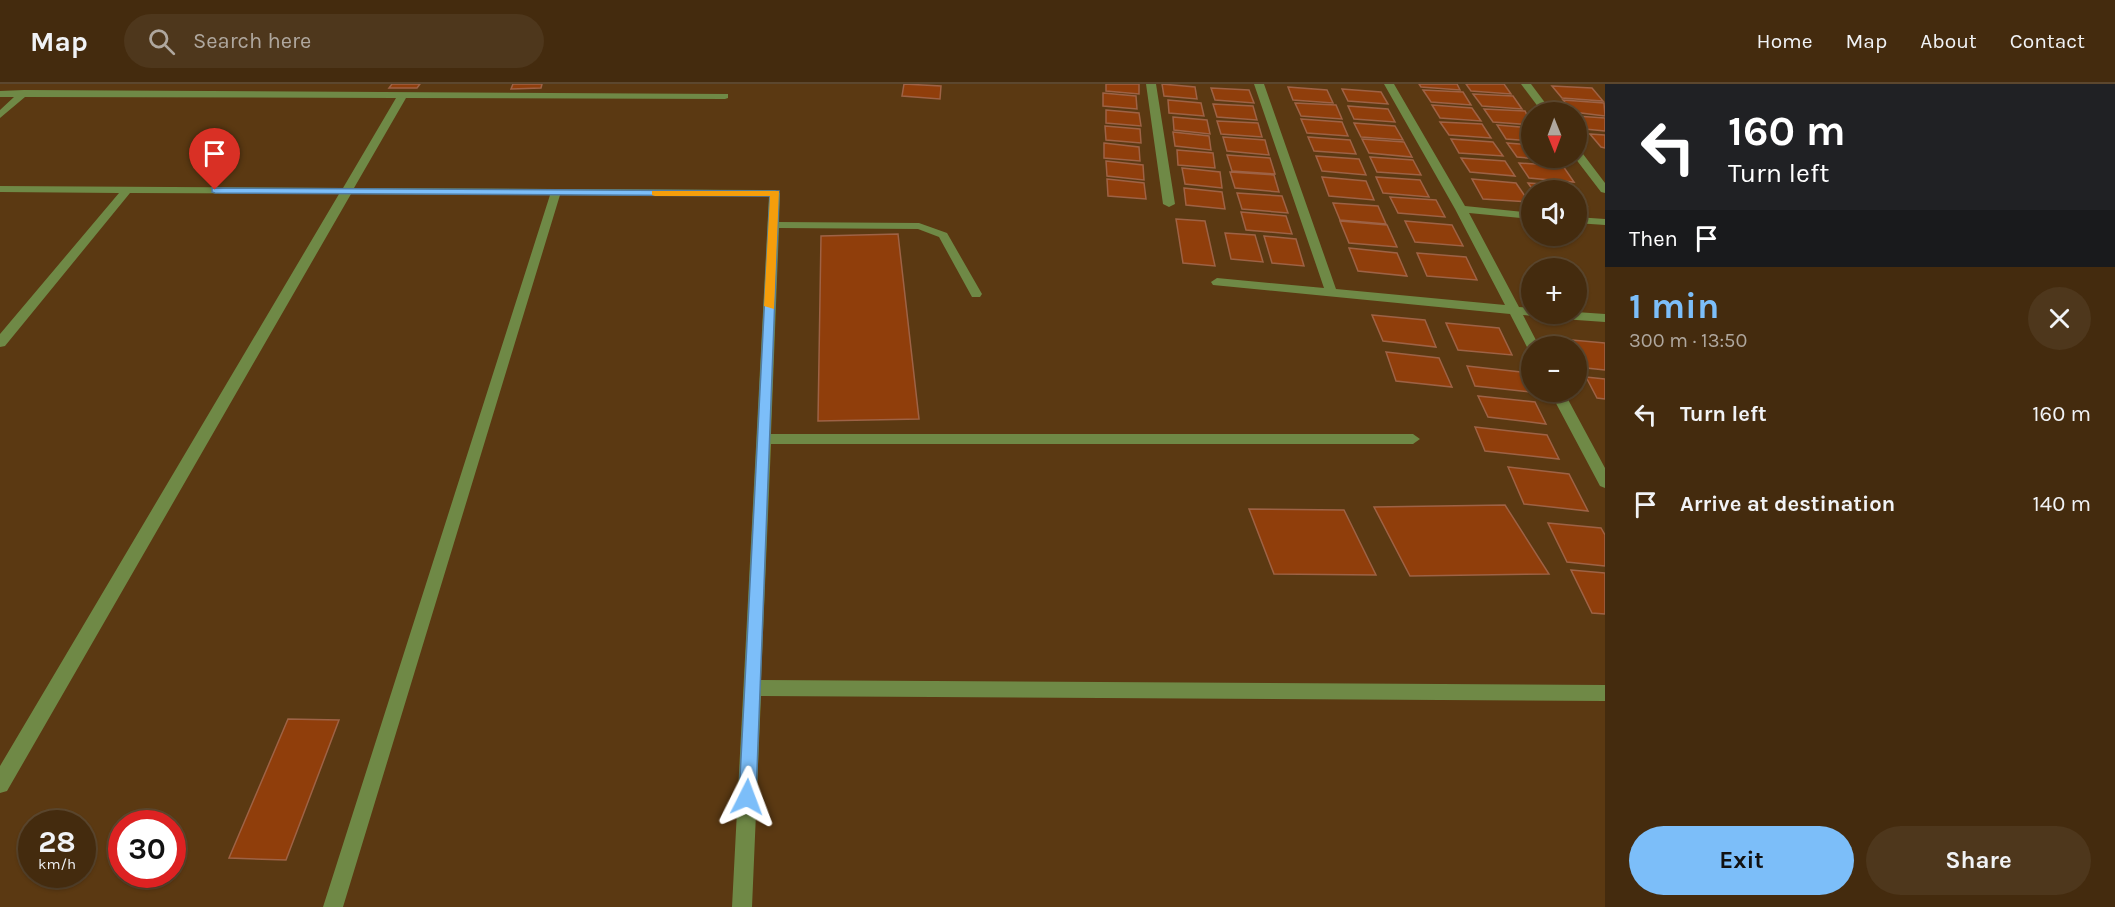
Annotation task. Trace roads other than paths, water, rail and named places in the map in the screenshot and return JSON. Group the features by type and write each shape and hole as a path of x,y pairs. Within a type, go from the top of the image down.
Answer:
{"street":[{"path":"136,94 146,84"},
{"path":"297,94 304,84"},
{"path":"566,95 569,84"},
{"path":"688,96 690,84"},
{"path":"1151,84 1169,204"},
{"path":"1259,84 1331,292"},
{"path":"1389,84 1461,209 1528,336"},
{"path":"1526,84 1540,102"},
{"path":"0,115 24,93"},
{"path":"0,94 725,96"},
{"path":"0,784 403,94"},
{"path":"1587,166 1605,190"},
{"path":"0,189 775,193 742,907"},
{"path":"0,343 128,189"},
{"path":"333,907 556,192"},
{"path":"1461,209 1521,215"},
{"path":"1587,220 1605,222"},
{"path":"774,225 919,226 943,235 976,294"},
{"path":"1217,282 1521,311"},
{"path":"1587,317 1605,318"},
{"path":"1562,402 1605,482"},
{"path":"764,439 1413,439"},
{"path":"753,688 1605,693"}]}
